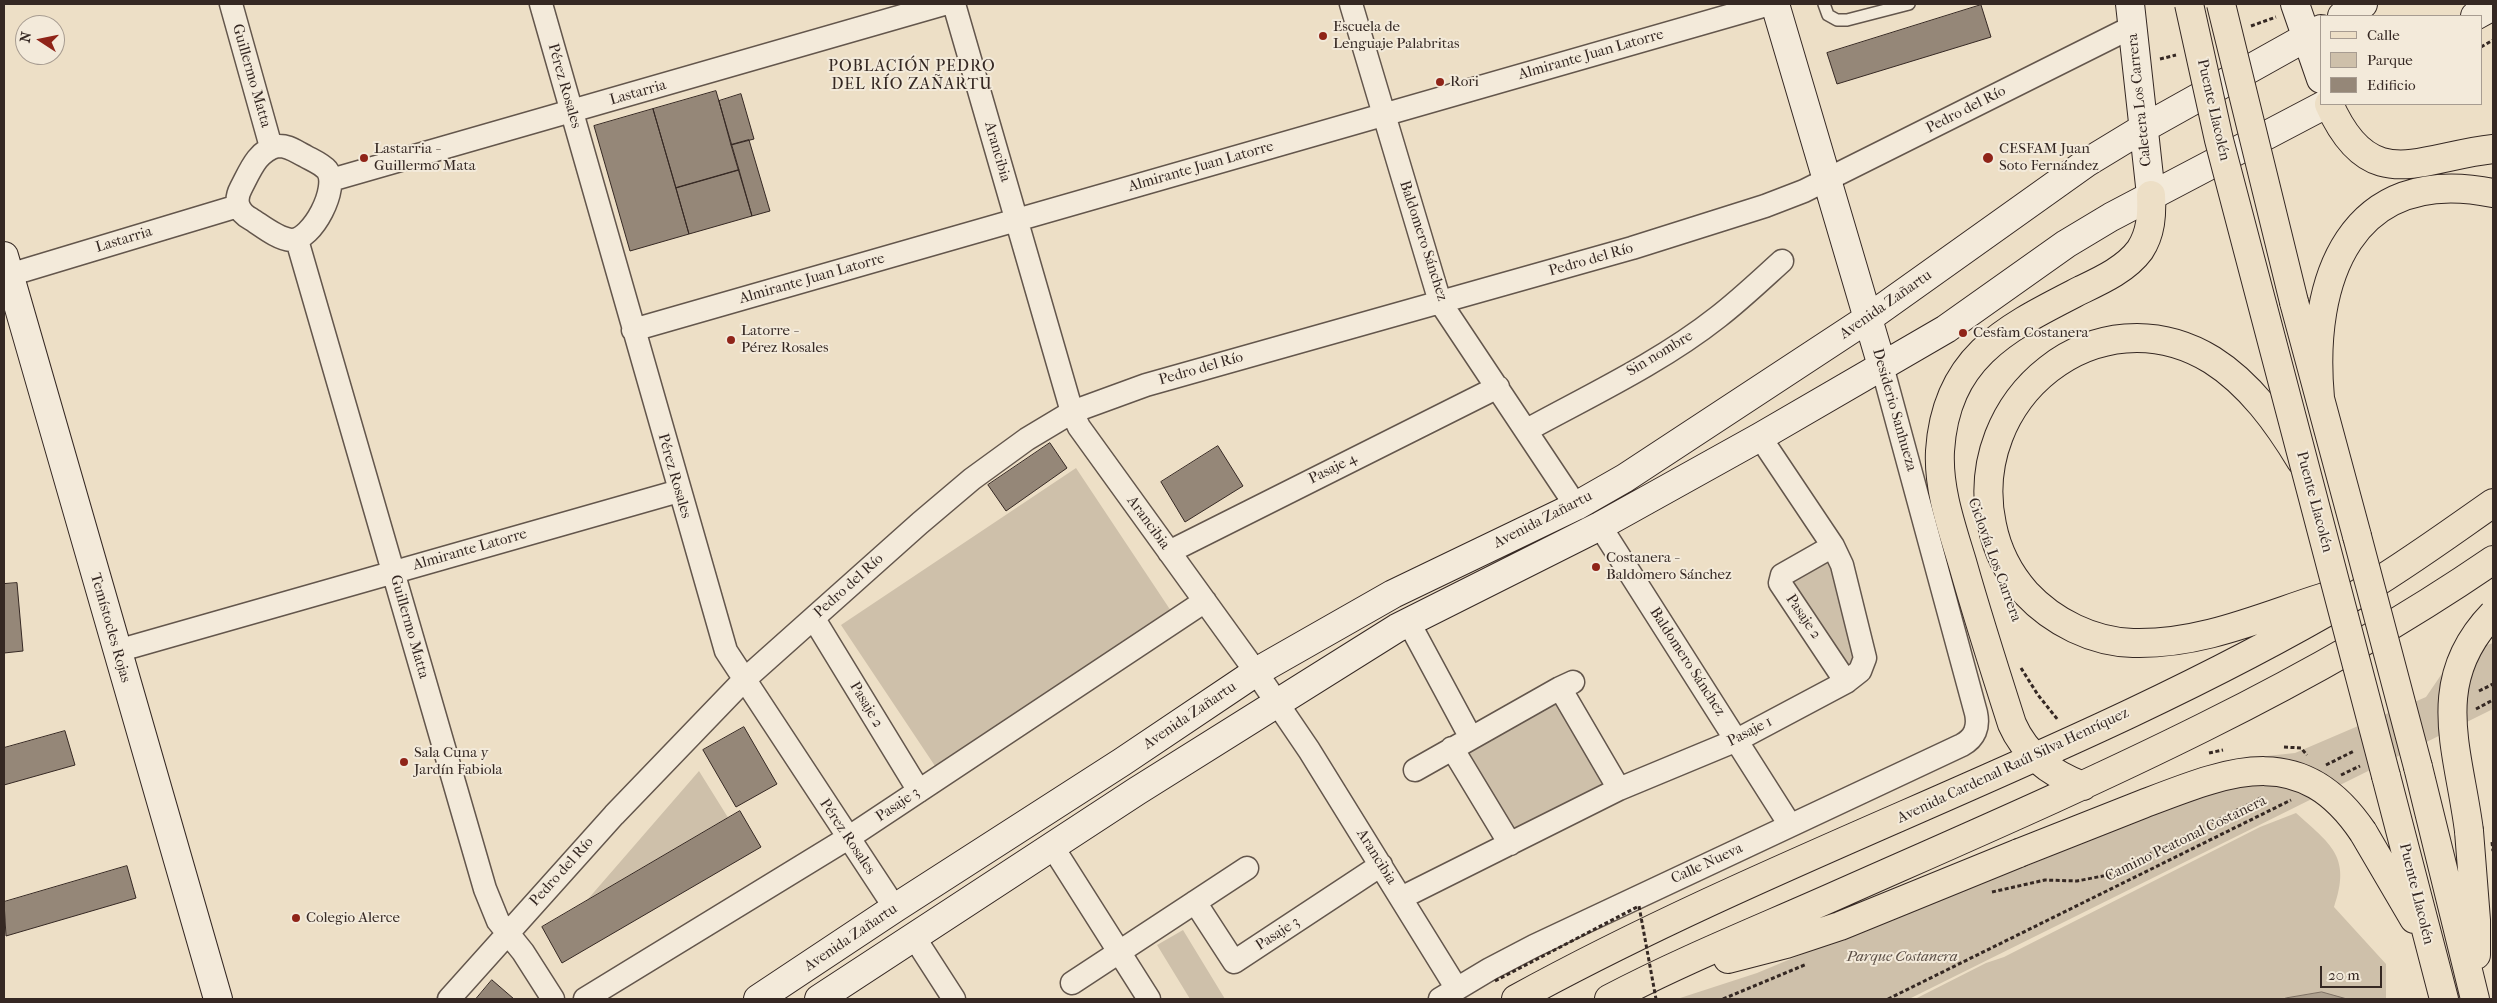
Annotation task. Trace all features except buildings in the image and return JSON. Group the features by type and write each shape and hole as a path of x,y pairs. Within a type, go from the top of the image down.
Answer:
{"main road":[{"name":"Puente Llacolén","path":"2189,4 2220,140 2444,999"},
{"path":"2221,4 2280,251 2432,820 2475,998"},
{"path":"2330,105 2340,127 2356,146 2376,159 2390,163 2424,164 2493,149"},
{"path":"2320,398 2318,354 2324,294 2335,262 2352,236 2370,217 2383,207 2412,194 2452,188 2493,193"},
{"path":"2083,786 2065,779 2034,757 2016,734 2012,724 1949,518 1940,473 1943,430 1948,410 1963,376 1984,349 2020,321 2113,274 2133,257 2147,236 2151,196"},
{"path":"2304,466 2266,411 2229,372 2211,360 2176,345 2142,339 2109,342 2080,350 2042,373 2016,401 1998,437 1988,480 1990,517 2000,553 2020,587 2047,612 2076,629 2095,637 2132,643 2168,641 2244,625 2299,604 2382,580"},
{"name":"Avenida Cardenal Raúl Silva Henríquez","path":"1516,999 1674,920 2034,757 2252,652 2382,580 2493,503"},
{"path":"1655,988 2232,714 2319,668 2410,615 2493,560"},
{"path":"2475,998 2476,920 2472,858 2466,810 2454,748 2451,708 2458,670 2465,652 2493,614"},
{"path":"1609,999 1655,988 1818,933 2220,775 2258,770 2289,774 2319,786 2342,804 2363,832 2430,947"}],"street":[{"name":"Guillermo Matta","path":"230,4 271,147"},
{"name":"Pérez Rosales","path":"541,4 721,639 732,663 894,908"},
{"name":"Lastarria","path":"331,180 944,4"},
{"name":"Arancibia","path":"954,4 1072,412 1087,438 1256,672 1309,750 1401,898 1449,994"},
{"name":"Baldomero Sánchez","path":"1351,4 1440,302 1576,506"},
{"name":"Almirante Juan Latorre","path":"633,330 1770,4"},
{"name":"Desiderio Sanhueza","path":"1775,4 1882,366 1976,712 1977,726 1975,733"},
{"path":"2295,4 2314,33 2320,72"},
{"path":"2344,15 2363,4"},
{"path":"2478,15 2493,6"},
{"name":"Pedro del Río","path":"449,999 506,933 614,815 744,680 966,484 1028,439 1072,412 1146,385 1684,232 1765,206 1828,179 2131,15"},
{"name":"Caletera Los Carrera","path":"2131,15 2142,129 2151,196"},
{"name":"Avenida Zañartu","path":"758,999 894,908 1122,762 1256,672 1393,594 1576,506 1671,450 1867,319 2086,163 2142,129 2314,33"},
{"name":"Avenida Zañartu","path":"819,999 1052,846 1277,702 1408,621 1600,526 1760,437 1946,328 2066,244 2151,196 2324,105"},
{"name":"Guillermo Matta","path":"238,206 238,194 257,158 271,147 289,147 323,167 331,180"},
{"path":"238,206 246,217 284,238 297,240 309,232 330,195 331,180"},
{"name":"Lastarria","path":"7,266 238,206"},
{"name":"Guillermo Matta","path":"297,240 484,889 498,921 523,952 553,999"},
{"name":"Sin nombre","path":"1527,430 1640,368 1697,332 1719,317 1782,262"},
{"name":"Temístocles Rojas","path":"7,266 218,999"},
{"name":"Pasaje 4","path":"1169,552 1498,388"},
{"name":"Pasaje 1","path":"1401,898 1619,789 1737,740 1846,682 1860,671 1865,658 1842,565 1833,546 1760,437"},
{"name":"Almirante Latorre","path":"117,651 679,491"},
{"name":"Baldomero Sánchez","path":"1600,526 1790,824"},
{"name":"Pasaje 2","path":"1833,546 1782,575 1780,583 1846,682"},
{"name":"Pasaje 3","path":"585,999 848,838 1205,601"},
{"name":"Pasaje 2","path":"814,619 919,791"},
{"path":"1408,621 1462,743 1510,844"},
{"path":"1415,770 1566,685 1619,789"},
{"name":"Calle Nueva","path":"1449,994 1534,946 1790,824 1962,745 1975,733"},
{"path":"1052,846 1149,999"},
{"name":"Pasaje 3","path":"1195,902 1234,962 1381,866"},
{"path":"1072,983 1247,868"},
{"path":"914,937 954,999"}],"lane":[{"path":"1824,4 1828,14 1842,21 1909,4"}],"path":[{"path":"2482,46 2493,40"},
{"path":"2017,660 2038,694 2060,722 2070,740"},
{"path":"2476,693 2493,684"},
{"path":"2475,709 2493,700"},
{"path":"2275,747 2301,748 2313,761"},
{"path":"2319,768 2363,747"},
{"path":"2202,755 2226,749"},
{"path":"2333,780 2368,762"},
{"path":"1986,894 2045,880 2077,881 2108,875 2266,795"},
{"name":"Camino Peatonal Costanera","path":"1888,999 2297,797"},
{"path":"1495,981 1639,906 1655,988"},
{"path":"1723,999 1808,964"}],"green space":[{"path":"1076,468 1171,611 937,769 841,625"},
{"path":"1833,546 1861,640 1846,682 1782,575"},
{"name":"Parque Costanera","path":"2493,643 2493,709 1909,999 1677,999 1757,973 1944,895 2027,866 2152,814 2236,784 2248,758 2295,753 2426,697 2454,656"},
{"path":"1560,688 1619,789 1510,844 1452,748"},
{"path":"699,771 732,824 575,914"},
{"path":"2296,813 2328,843 2334,852 2339,863 2340,875 2339,890 2334,907 2386,964 2386,999 1915,999 1986,963 2004,957 2260,827"},
{"path":"1183,930 1225,999 1190,999 1157,945"}],"shaded area":[{"path":"2322,992 2347,999 2283,999 2286,998"}],"pier":[{"path":"2493,895 2493,999 2401,999 2389,953 2395,942 2408,929 2434,913 2467,899"}],"place":[{"name":"Escuela de Lenguaje Palabritas","path":"1323,36"},
{"name":"Rori","path":"1440,82"},
{"name":"Lastarria - Guillermo Mata","path":"364,158"},
{"name":"CESFAM Juan Soto Fernández","path":"1988,158"},
{"name":"Cesfam Costanera","path":"1963,333"},
{"name":"Latorre - Pérez Rosales","path":"731,340"},
{"name":"Costanera - Baldomero Sánchez","path":"1596,567"},
{"name":"Sala Cuna y Jardín Fabiola","path":"404,762"},
{"name":"Colegio Alerce","path":"296,918"}],"district":[{"name":"POBLACIÓN PEDRO DEL RÍO ZAÑARTU","path":"912,76"}]}
